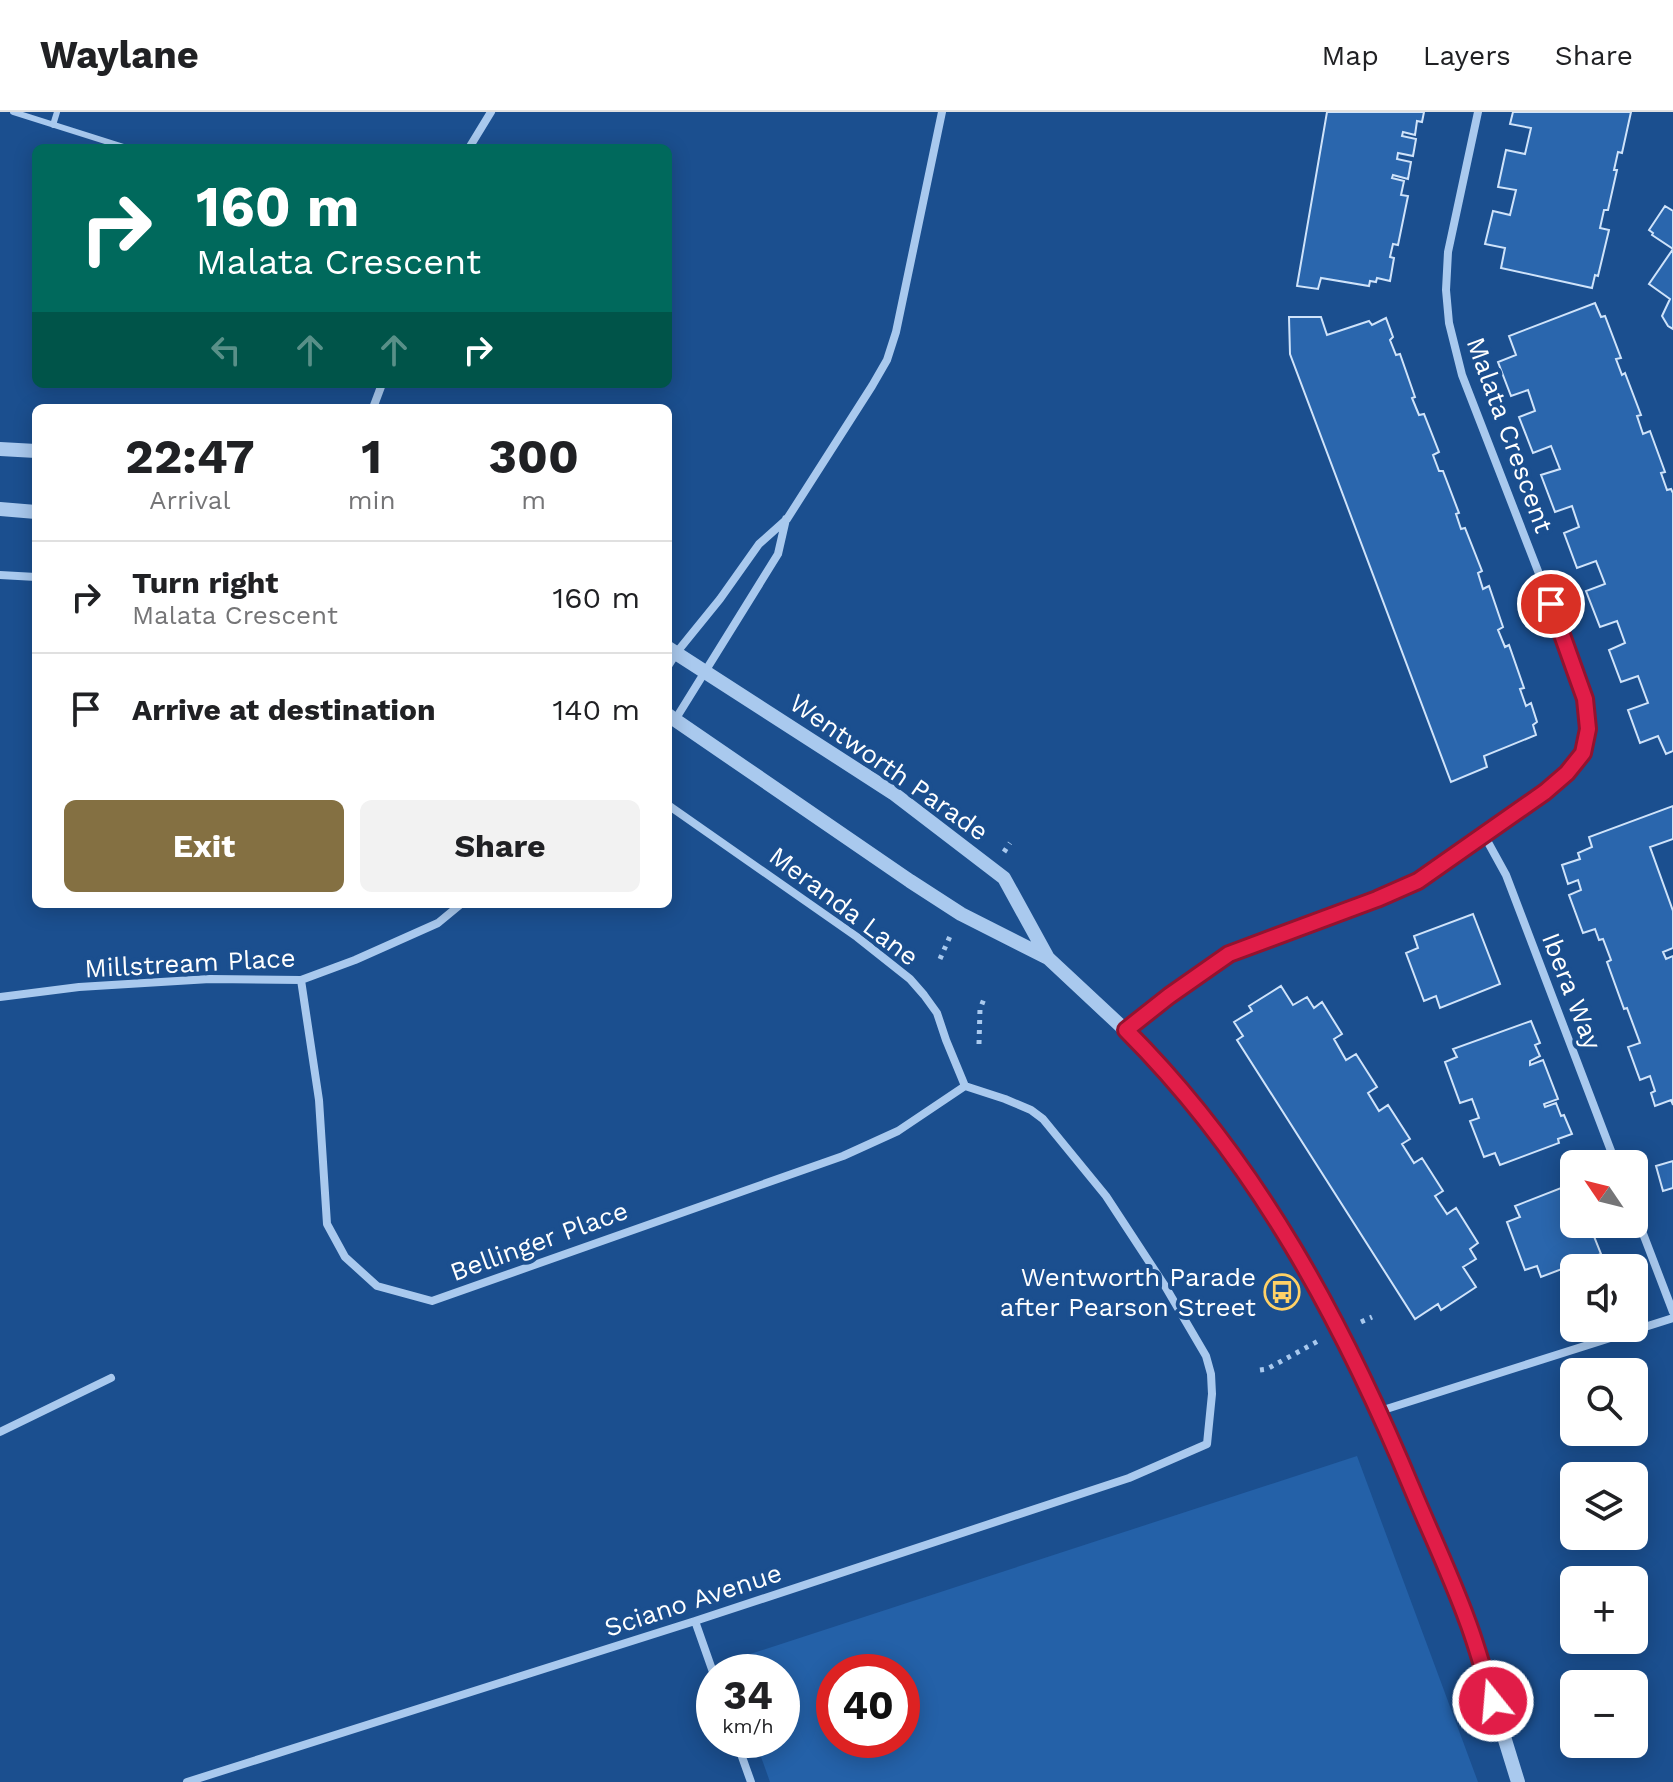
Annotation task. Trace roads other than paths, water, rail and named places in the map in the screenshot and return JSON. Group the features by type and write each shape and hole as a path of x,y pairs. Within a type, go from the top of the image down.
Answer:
{"street":[{"path":"471,144 491,112"},
{"path":"672,650 720,599 759,544 787,519 887,360 896,332 942,112"},
{"name":"Malata Crescent","path":"1126,1030 1229,954 1418,881 1545,792 1567,773 1583,753 1588,729 1585,699 1462,375 1449,323 1446,290 1448,252 1478,112"},
{"path":"0,449 32,451"},
{"path":"0,509 32,512"},
{"path":"672,717 705,671 778,554 787,519"},
{"path":"0,575 32,577"},
{"name":"Wentworth Parade","path":"672,650 893,793 1004,878 1048,958"},
{"name":"Wentworth Parade","path":"672,717 961,914 1048,958 1126,1030 1190,1101 1262,1198 1321,1296 1380,1411 1468,1620 1518,1782"},
{"name":"Meranda Lane","path":"672,808 857,937 910,979 937,1013 965,1086"},
{"name":"Ibera Way","path":"1484,835 1506,875 1611,1150"},
{"name":"Millstream Place","path":"0,997 79,987 210,979 301,980 438,923 456,908"},
{"name":"Bellinger Place","path":"301,980 319,1100 327,1224 345,1257 377,1286 432,1301 870,1145 898,1131 965,1086"},
{"name":"Sciano Avenue","path":"187,1782 695,1621 1129,1478 1207,1444 1212,1394 1206,1356 1114,1208 1043,1119 1005,1099 965,1086"},
{"path":"1380,1411 1673,1315 1644,1238"},
{"path":"0,1432 111,1378"},
{"path":"695,1621 707,1654"},
{"path":"742,1758 751,1782"}],"lane":[{"path":"13,112 114,144"},
{"path":"53,125 57,112"}],"place":[{"name":"Wentworth Parade after Pearson Street","path":"1282,1292"}]}
